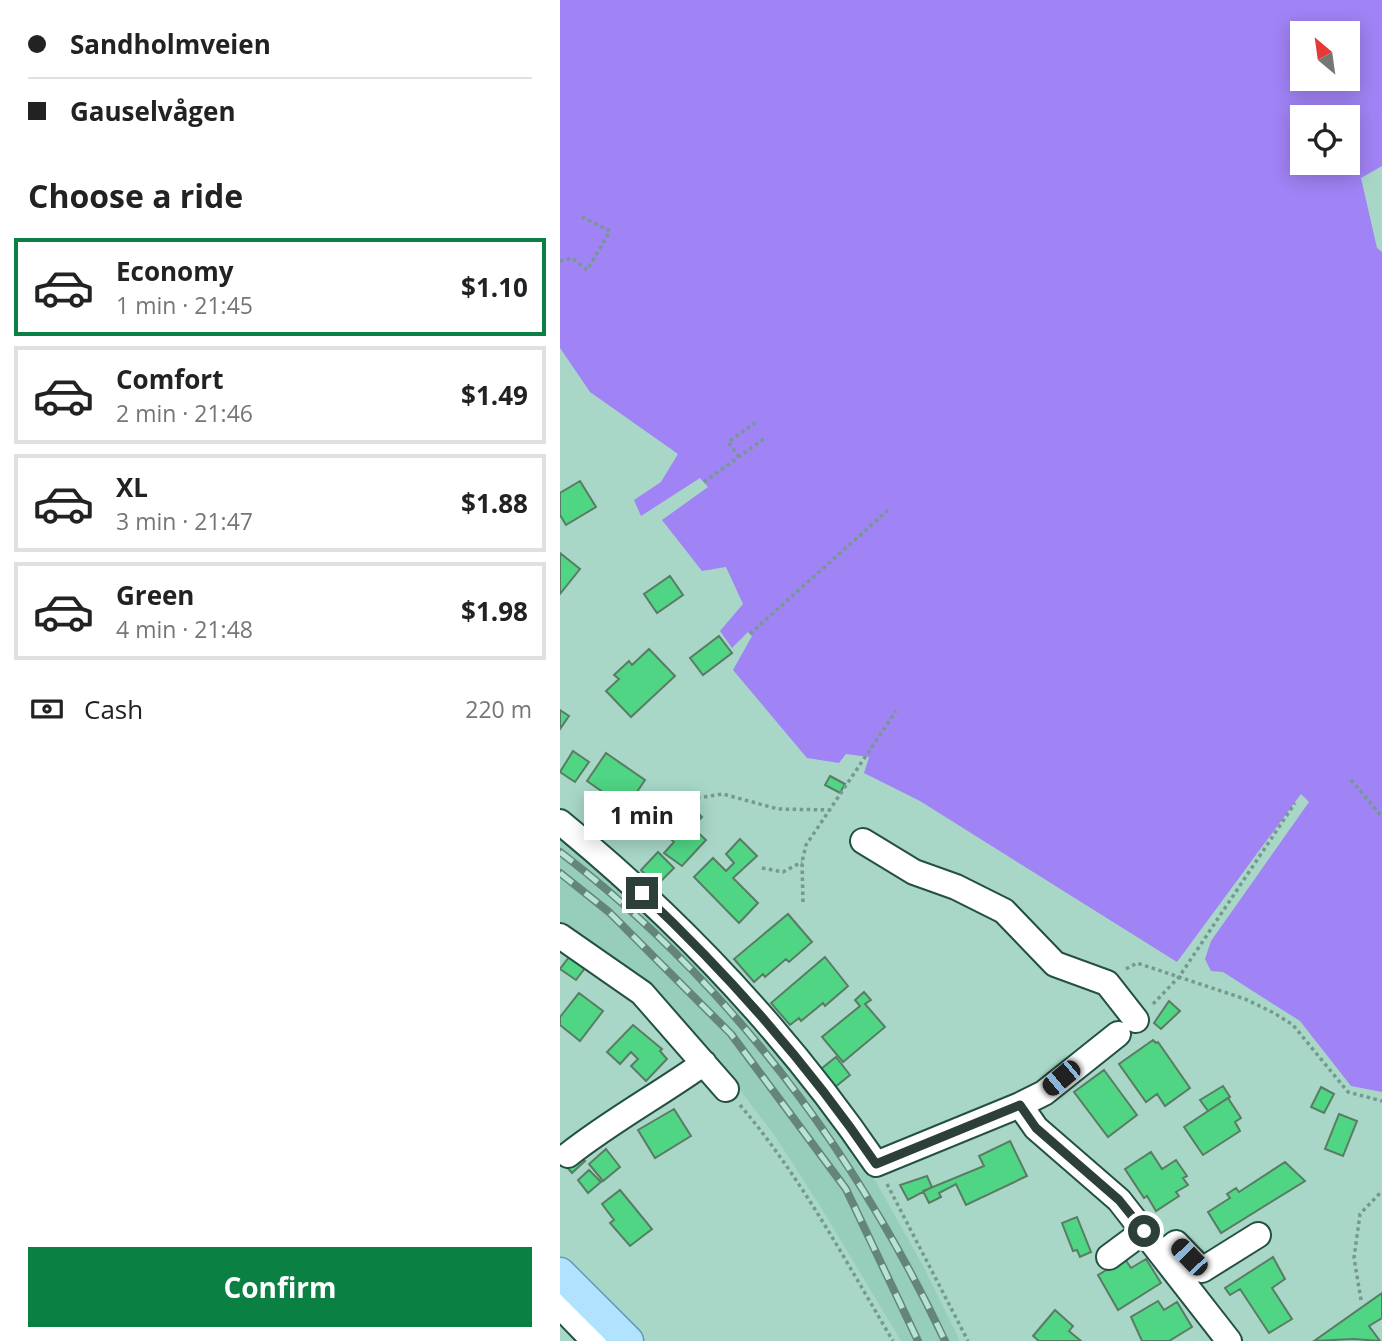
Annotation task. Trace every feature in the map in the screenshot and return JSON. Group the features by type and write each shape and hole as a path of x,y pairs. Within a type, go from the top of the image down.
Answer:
{"main road":[{"path":"560,1273 628,1341"}],"street":[{"path":"560,822 670,920 735,986 795,1055 876,1164 1044,1093 1127,1027 1107,983 1055,964 1004,911 956,887 914,872 863,841"},
{"path":"560,936 642,993 726,1089"},
{"path":"568,1155 605,1126 657,1096 704,1063"},
{"path":"1020,1105 1036,1128 1119,1200 1229,1341"},
{"path":"1109,1257 1144,1231"},
{"path":"1162,1254 1176,1243 1202,1270 1258,1236"},
{"path":"560,1306 594,1341"}],"path":[{"path":"560,261 572,258 587,270 610,231 582,217"},
{"path":"739,457 728,442 755,423"},
{"path":"704,482 765,438"},
{"path":"750,634 889,509"},
{"path":"803,902 802,862 806,845 896,710"},
{"path":"1351,780 1382,817"},
{"path":"697,797 723,794 778,809 831,810"},
{"path":"1180,978 1295,803"},
{"path":"762,868 783,872 802,862"},
{"path":"1107,983 1137,963 1245,999 1293,1025 1348,1092 1382,1101"},
{"path":"726,1089 769,1139 893,1341"},
{"path":"876,1164 968,1341"},
{"path":"1361,1300 1354,1258 1360,1214 1382,1191"}],"shaded area":[{"path":"560,0 1382,0 1382,166 1361,178 1377,248 1382,252 1382,1092 1351,1086 1300,1021 1223,972 1211,971 1205,959 1211,941 1309,802 1301,794 1177,962 920,801 864,773 869,757 846,754 839,763 807,758 733,670 752,636 748,632 732,648 720,631 743,604 726,567 702,571 662,520 708,487 700,478 641,516 634,500 661,482 678,454 590,392 560,348"},
{"path":"560,833 745,1007 871,1173 923,1266 960,1341 901,1341 775,1136 724,1069 560,925"}],"building":[{"path":"580,481 596,507 566,525 560,515 560,493"},
{"path":"560,553 580,569 560,594"},
{"path":"670,576 683,595 657,613 644,594"},
{"path":"719,636 732,653 703,675 690,658"},
{"path":"649,649 675,676 631,717 606,691 619,679 614,675 629,661 632,665"},
{"path":"560,710 569,716 560,729"},
{"path":"573,751 589,762 575,782 560,772"},
{"path":"606,753 645,780 626,808 587,781"},
{"path":"830,776 845,784 840,793 825,785"},
{"path":"687,802 702,817 692,827 706,840 682,866 664,853 674,842 669,837 674,833 665,824"},
{"path":"740,839 757,856 733,878 758,903 739,923 694,877 713,858 726,871 734,863 726,854"},
{"path":"658,852 674,868 656,886 641,870"},
{"path":"788,914 812,942 789,962 786,959 765,977 763,974 754,982 734,959"},
{"path":"572,953 588,964 576,980 560,969"},
{"path":"825,957 848,986 825,1006 823,1003 801,1021 799,1018 790,1025 771,1003"},
{"path":"864,992 871,1000 865,1004 885,1027 843,1062 822,1037 860,1006 855,1000"},
{"path":"579,993 603,1011 580,1041 560,1025 560,1017"},
{"path":"1169,1001 1180,1011 1161,1029 1154,1023"},
{"path":"633,1025 662,1049 660,1051 667,1059 646,1081 631,1066 638,1059 631,1052 620,1064 607,1052"},
{"path":"1153,1040 1158,1042 1190,1088 1165,1106 1157,1094 1146,1102 1119,1064"},
{"path":"836,1057 850,1075 835,1087 821,1069"},
{"path":"1104,1070 1137,1115 1108,1137 1074,1092"},
{"path":"1223,1086 1230,1097 1208,1111 1200,1100"},
{"path":"1321,1087 1334,1094 1324,1113 1311,1107"},
{"path":"1228,1098 1241,1118 1235,1122 1240,1131 1203,1155 1184,1127"},
{"path":"674,1109 691,1136 655,1158 638,1130"},
{"path":"1339,1114 1357,1121 1343,1156 1325,1149"},
{"path":"1010,1141 1027,1176 966,1205 956,1184 939,1193 941,1197 929,1203 923,1191 984,1166 979,1156"},
{"path":"606,1149 620,1167 603,1181 589,1164"},
{"path":"1151,1152 1162,1169 1176,1160 1187,1176 1183,1178 1188,1185 1176,1192 1179,1196 1156,1211 1125,1169"},
{"path":"578,1154 585,1161 572,1173 566,1166"},
{"path":"1285,1162 1305,1181 1221,1233 1208,1212 1230,1198 1227,1194 1236,1188 1239,1192"},
{"path":"589,1170 601,1182 588,1193 578,1180"},
{"path":"927,1176 932,1187 908,1200 900,1185"},
{"path":"620,1190 652,1229 630,1246 610,1223 614,1220 602,1204"},
{"path":"1077,1217 1091,1252 1080,1257 1077,1250 1073,1251 1062,1223"},
{"path":"1273,1257 1285,1279 1272,1288 1292,1319 1269,1333 1240,1289 1230,1295 1225,1288"},
{"path":"1125,1259 1131,1268 1146,1259 1161,1283 1118,1310 1098,1275"},
{"path":"1382,1293 1382,1318 1369,1326 1380,1341 1314,1341"},
{"path":"1158,1301 1164,1310 1177,1302 1192,1327 1169,1341 1142,1341 1131,1317"},
{"path":"1055,1310 1073,1326 1069,1331 1081,1341 1039,1341 1033,1336"}],"railway":[{"path":"560,852 621,902 678,956 732,1013 782,1074 871,1203 910,1271 945,1341"},
{"path":"560,873 609,912 731,1034 846,1189 918,1341"}],"route":[{"path":"642,893 750,1002 839,1110 876,1164 1020,1105 1024,1115 1036,1128 1119,1200 1144,1231"}]}
